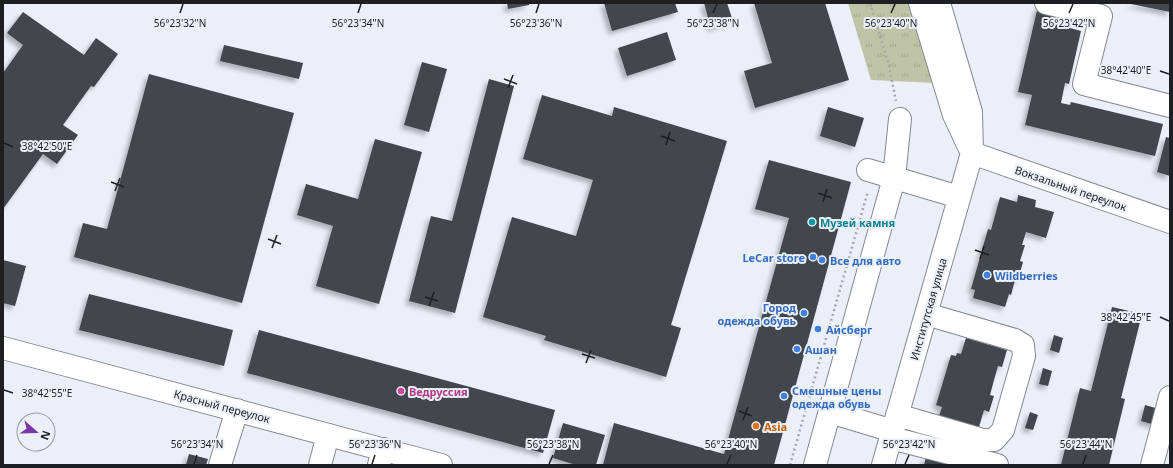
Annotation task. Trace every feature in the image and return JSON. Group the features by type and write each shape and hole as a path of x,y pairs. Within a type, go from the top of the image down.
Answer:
{"street":[{"path":"920,3 954,115 972,153"},
{"name":"Институтская улица","path":"883,465 972,153 971,112 939,3"},
{"path":"1046,3 1101,16 1084,84 1170,106"},
{"path":"815,465 894,178 900,119"},
{"name":"Вокзальный переулок","path":"972,153 1170,222"},
{"path":"868,181 894,178 959,197"},
{"path":"894,428 983,440 994,440 1003,430 1022,364 1024,356 1023,345 1015,340 926,314"},
{"name":"Красный переулок","path":"3,348 328,435 381,457 441,465"},
{"path":"1152,465 1170,397"},
{"path":"220,465 237,410"},
{"path":"830,412 894,428 997,465"},
{"path":"320,465 328,435"}],"path":[{"path":"870,3 888,62 900,119"},
{"path":"790,465 868,181"}],"green space":[{"path":"848,3 913,3 937,83 871,80"}],"building":[{"path":"507,3 529,3 529,5 508,9"},
{"path":"604,3 675,3 678,12 612,31"},
{"path":"704,3 727,3 733,21 711,28"},
{"path":"754,3 825,3 849,80 755,108 744,71 772,63"},
{"path":"1170,3 1170,12 1131,4"},
{"path":"1038,6 1073,14 1070,28 1081,31 1069,84 1065,83 1061,103 1070,105 1071,102 1163,124 1155,156 1025,125 1032,95 1018,92"},
{"path":"23,12 84,55 96,38 118,54 94,87 91,86 63,125 78,135 57,164 43,154 3,209 3,73 23,45 7,33"},
{"path":"667,32 676,60 627,76 618,48"},
{"path":"224,45 303,63 299,79 220,61"},
{"path":"422,62 447,69 429,132 404,125"},
{"path":"149,74 294,113 242,303 74,257 83,223 107,229"},
{"path":"489,79 514,86 455,313 409,301 431,216 452,221"},
{"path":"542,95 612,116 614,107 727,141 671,325 681,328 666,377 544,340 546,336 483,317 512,217 576,236 593,180 523,159"},
{"path":"828,107 864,118 855,147 820,136"},
{"path":"1166,137 1170,138 1170,176 1157,172"},
{"path":"375,139 422,152 379,304 316,286 333,226 297,215 306,184 358,199"},
{"path":"769,160 851,182 774,465 603,465 614,423 724,454 789,218 755,209"},
{"path":"1018,195 1036,200 1035,207 1054,212 1046,238 1026,232 1022,245 1025,245 1020,261 1023,262 1018,280 1015,280 1011,295 1009,294 1005,307 973,298 975,290 971,289 988,229 991,230 1000,197 1017,202"},
{"path":"3,260 26,266 15,306 3,303"},
{"path":"89,294 233,330 224,366 79,330"},
{"path":"1112,307 1142,314 1121,398 1125,399 1109,465 1061,465 1080,388 1091,391"},
{"name":"Ведруссия","path":"259,330 555,410 543,453 247,373"},
{"path":"1054,335 1063,338 1059,353 1050,350"},
{"path":"966,338 1007,350 1002,367 998,366 990,395 994,396 989,412 984,410 979,427 939,416 942,407 936,405 951,355 956,356 957,353 961,354"},
{"path":"1043,368 1052,371 1048,386 1039,384"},
{"path":"1145,405 1159,409 1155,425 1141,421"},
{"path":"1030,412 1038,415 1033,430 1025,428"},
{"path":"563,423 605,435 596,465 576,465 553,458"},
{"path":"189,454 208,459 206,465 186,465"},
{"path":"926,457 955,465 924,465"}],"place":[{"name":"Музей камня","path":"812,222"},
{"name":"LeCar store","path":"813,257"},
{"name":"Все для авто","path":"822,260"},
{"name":"Wildberries","path":"987,275"},
{"name":"Город одежда обувь","path":"804,313"},
{"name":"Айсберг","path":"818,329"},
{"name":"Ашан","path":"797,349"},
{"name":"Ведруссия","path":"401,391"},
{"name":"Смешные цены одежда обувь","path":"784,396"},
{"name":"Asia","path":"756,426"}]}
